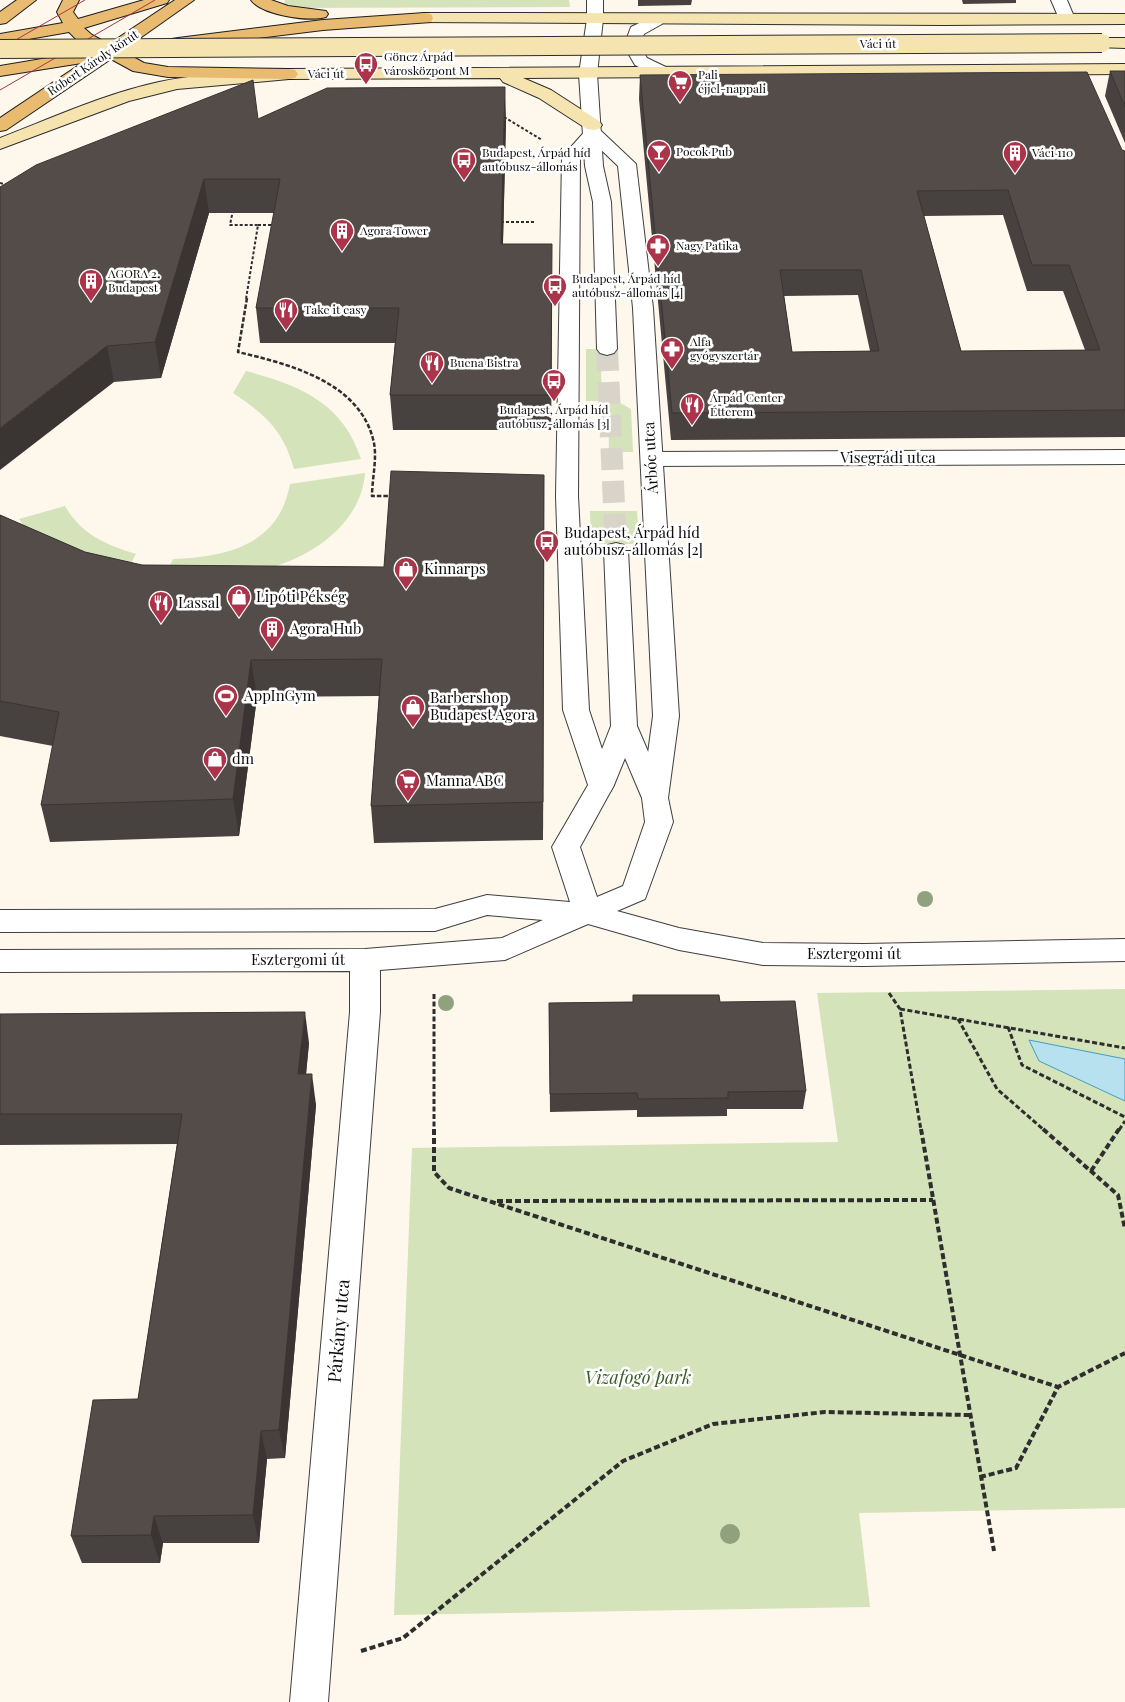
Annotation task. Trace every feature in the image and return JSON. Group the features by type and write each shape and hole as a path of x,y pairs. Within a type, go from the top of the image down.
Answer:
{"main road":[{"path":"0,19 28,0"},
{"path":"72,0 65,12 72,26 86,39 140,67 168,72 289,74"},
{"path":"0,39 72,26 161,0"},
{"name":"Róbert Károly körút","path":"0,126 186,0"},
{"path":"259,0 270,7 289,13 425,18"},
{"path":"0,71 109,52 323,25 425,18"},
{"name":"Váci út","path":"425,18 595,20 1125,19"},
{"name":"Váci út","path":"0,49 1125,43"},
{"name":"Váci út","path":"0,144 140,92 205,81 289,74 1125,70"},
{"path":"498,74 545,94 593,129"}],"street":[{"path":"595,0 595,20 588,74 594,166 602,202 607,348"},
{"path":"1059,0 1067,19"},
{"name":"Váci út","path":"656,20 637,32 632,46 641,61 664,73"},
{"path":"1083,70 1091,88"},
{"path":"593,129 571,157 567,496 576,710 601,785"},
{"name":"Árbóc utca","path":"593,129 626,164 643,308 666,716 656,798 659,822 635,892 588,914 566,847 601,785 624,726"},
{"name":"Visegrádi utca","path":"652,459 1125,458"},
{"name":"Árbóc utca","path":"616,550 624,726 656,798"},
{"name":"Esztergomi út","path":"0,921 435,920 487,905 588,914 679,939 763,954 864,955 1125,950"},
{"name":"Esztergomi út","path":"0,961 365,960 504,949 588,914"},
{"name":"Párkány utca","path":"309,1702 364,1022 365,960"}],"path":[{"path":"496,113 571,157"},
{"path":"0,183 8,185"},
{"path":"234,207 230,225 282,225"},
{"path":"495,222 570,222"},
{"path":"258,225 238,352 277,360 312,374 340,392 361,414 373,440 372,496 401,496"},
{"path":"864,955 900,1009 994,1551"},
{"path":"434,990 434,1172 449,1188 1058,1386"},
{"path":"900,1009 1125,1048"},
{"path":"958,1019 997,1089 1118,1195 1125,1229"},
{"path":"1008,1027 1022,1065 1125,1117"},
{"path":"1090,1171 1125,1121"},
{"path":"494,1202 933,1200"},
{"path":"980,1477 1016,1468 1058,1386 1125,1353"},
{"path":"312,1666 402,1638 623,1461 713,1424 825,1412 969,1415"}],"green space":[{"path":"285,0 569,0 570,7 283,8"},
{"path":"586,349 600,349 602,393 631,409 633,452 609,452 608,401 586,401"},
{"path":"246,371 284,383 317,399 331,410 343,424 353,440 361,459 294,469 285,444 272,425 255,408 233,393"},
{"path":"365,473 361,493 353,510 341,526 310,551 292,560 254,572 163,579 173,559 213,555 231,550 248,544 262,534 275,521 284,505 290,484"},
{"path":"65,506 71,516 95,537 114,547 136,554 124,575 28,532 19,519"},
{"path":"590,511 637,511 639,544 591,544"},
{"name":"Vizafogó park","path":"1125,989 1125,1508 859,1513 870,1607 394,1615 412,1148 838,1142 817,993"}],"water":[{"path":"1029,1040 1125,1059 1125,1101 1039,1061"}],"building":[{"path":"1110,71 1125,71 1125,107"},
{"path":"1087,72 1122,150 1125,151 1125,410 672,413 640,75","holes":["1008,190 1032,265 1069,265 1100,350 961,351 917,191","780,270 861,270 879,351 792,352"]},
{"path":"253,80 258,119 327,88 505,87 501,244 552,244 551,395 390,395 399,308 256,308 280,179 204,179 155,342 107,346 0,428 0,187 36,165"},
{"name":"Agora Hub","path":"391,471 544,475 543,802 371,806 382,659 251,660 233,799 41,805 59,712 0,701 0,515 85,552 142,565 384,567"},
{"path":"633,995 719,995 720,1002 795,1001 806,1091 728,1092 728,1098 638,1099 637,1093 550,1094 549,1003 633,1002"},
{"path":"305,1012 298,1074 312,1074 279,1430 261,1431 253,1515 154,1516 151,1535 71,1536 93,1400 138,1399 182,1114 0,1114 0,1014"}],"tunnel":[{"path":"607,349 616,550"}],"tram line":[{"path":"0,49 85,0"},
{"path":"0,90 155,0"}],"place":[{"name":"Göncz Árpád városközpont M","path":"366,85"},
{"name":"Pali éjjel-nappali","path":"680,103"},
{"name":"Pocok Pub","path":"659,173"},
{"name":"Váci 110","path":"1015,174"},
{"name":"Budapest, Árpád híd autóbusz-állomás","path":"464,181"},
{"name":"Agora Tower","path":"342,252"},
{"name":"Nagy Patika","path":"658,267"},
{"name":"AGORA 2. Budapest","path":"91,302"},
{"name":"Budapest, Árpád híd autóbusz-állomás [4]","path":"555,307"},
{"name":"Take it easy","path":"286,331"},
{"name":"Alfa gyógyszertár","path":"672,370"},
{"name":"Buena Bistra","path":"432,384"},
{"name":"Budapest, Árpád híd autóbusz-állomás [3]","path":"554,402"},
{"name":"Árpád Center Étterem","path":"692,426"},
{"name":"Budapest, Árpád híd autóbusz-állomás [2]","path":"547,563"},
{"name":"Kinnarps","path":"406,590"},
{"name":"Lipóti Pékség","path":"239,618"},
{"name":"Lassal","path":"161,624"},
{"name":"Agora Hub","path":"272,650"},
{"name":"AppInGym","path":"226,717"},
{"name":"Barbershop Budapest Agora","path":"413,728"},
{"name":"dm","path":"215,780"},
{"name":"Manna ABC","path":"408,802"}]}
